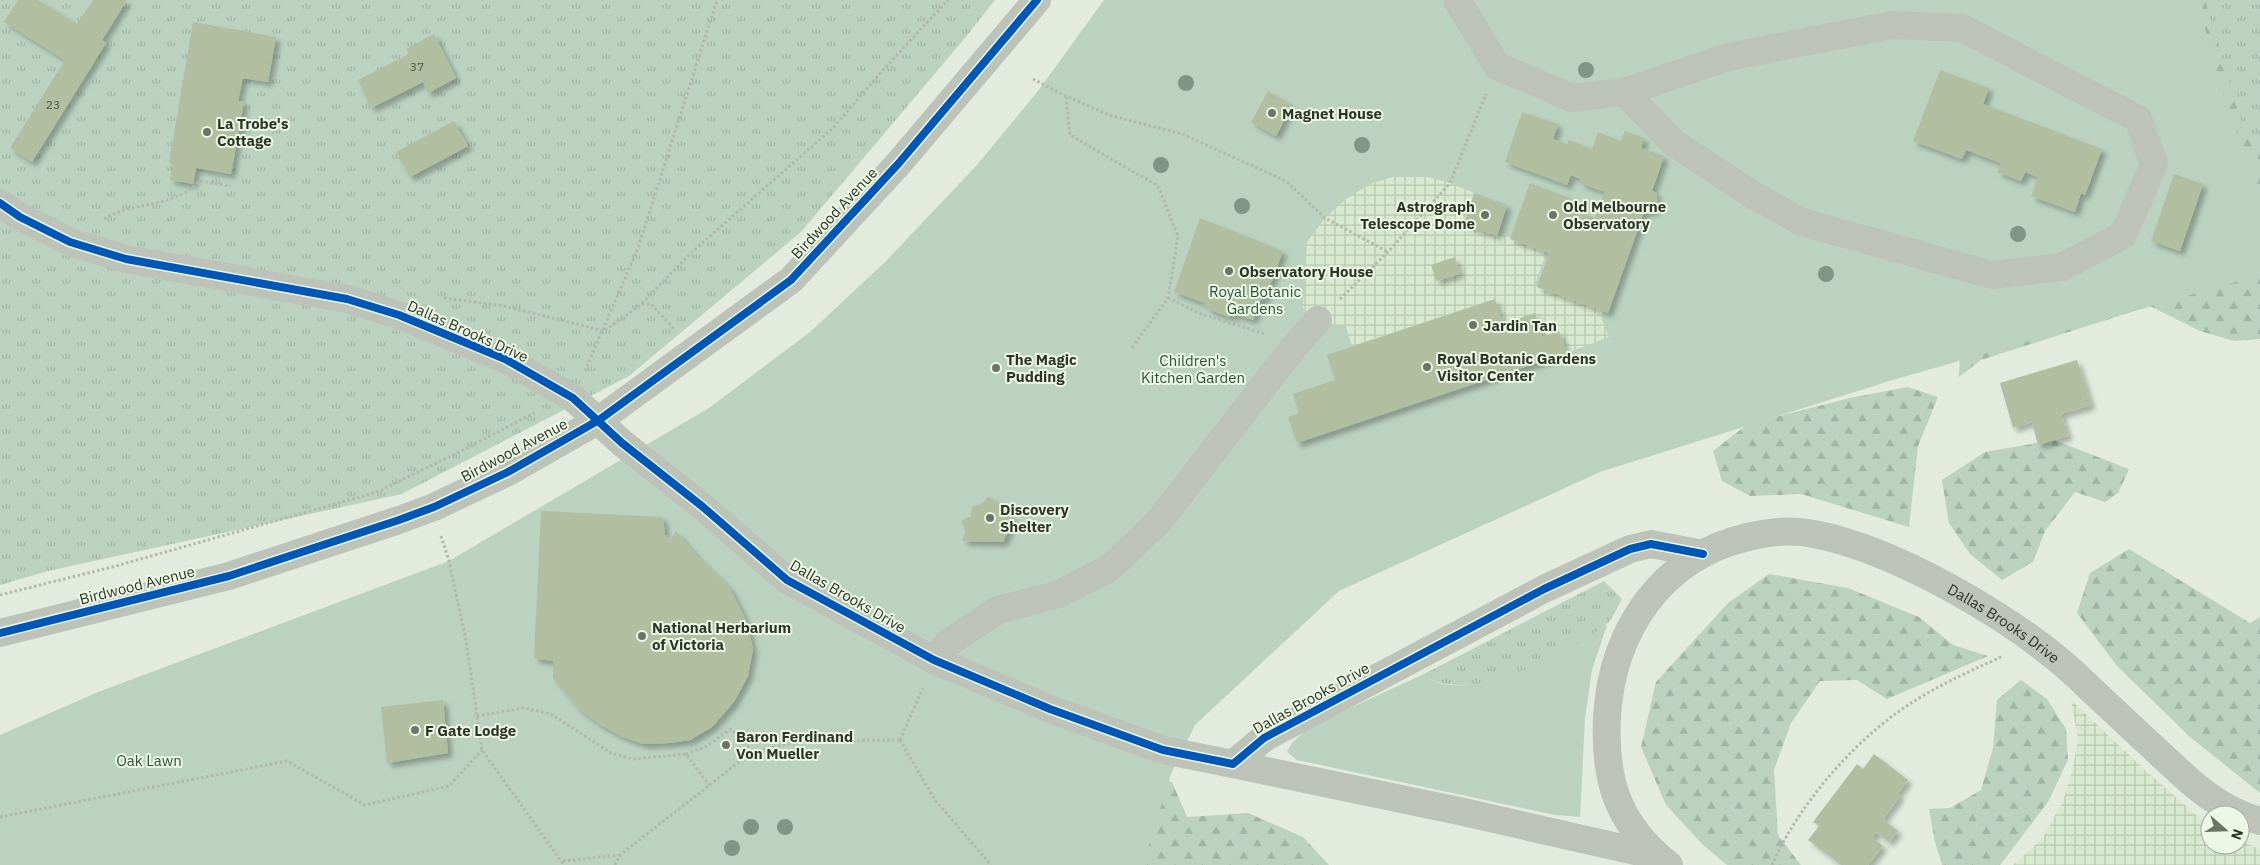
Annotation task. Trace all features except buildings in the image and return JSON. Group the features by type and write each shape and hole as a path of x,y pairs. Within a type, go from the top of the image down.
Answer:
{"street":[{"name":"Birdwood Avenue","path":"0,634 229,576 434,507 508,472 599,420 791,280 899,163 1037,0"},
{"path":"1457,0 1497,66 1572,98 1624,92 1728,57 1892,25 1962,28 2138,119 2154,164 2124,235 2062,267 1992,275 1802,222 1753,195 1674,143 1624,92"},
{"name":"Dallas Brooks Drive","path":"0,203 20,217 70,242 126,258 346,298 399,315 505,360 573,398 622,443 703,507 787,580 934,660 1050,709 1150,746 1180,754 1459,811 1613,855 1663,861"},
{"path":"934,660 948,643 998,610 1059,594 1110,568 1160,520 1293,348 1318,320"},
{"name":"Dallas Brooks Drive","path":"1613,855 1606,742 1608,700 1618,657 1638,616 1655,592 1678,571 1704,554 1737,540 1776,531 1793,531 1832,538 1876,553 1940,583 2010,624 2075,674 2200,790 2228,809 2260,821"},
{"name":"Dallas Brooks Drive","path":"1233,764 1264,738 1544,589 1630,549 1652,544 1704,554"},
{"name":"Dallas Brooks Drive","path":"1609,773 1622,809 1645,843 1663,861"}],"path":[{"path":"0,595 116,566 377,492 533,413 573,398 604,331 638,248 717,0"},
{"path":"604,331 642,304 692,252 833,128 896,55 948,0"},
{"path":"1318,320 1388,252 1450,183 1497,66"},
{"path":"1033,79 1108,114 1182,134 1286,182 1326,218 1388,252"},
{"path":"1066,96 1070,135 1158,186 1178,236 1168,298 1131,349"},
{"path":"99,223 122,209 174,197 192,189 199,181 231,186"},
{"path":"1168,298 1201,314 1257,330 1293,348"},
{"path":"642,304 651,304 678,334"},
{"path":"434,507 450,561 466,641 482,750 563,863 620,855"},
{"path":"1772,865 1784,839 1809,803 1846,757 1870,734 1921,696 1959,676 2034,642"},
{"path":"900,740 934,660"},
{"path":"477,716 523,708 551,714 611,753 633,759 686,754 705,747 731,729 752,752"},
{"path":"615,865 620,855 752,752 803,741 900,740"},
{"path":"900,740 935,800 991,865"},
{"path":"0,817 288,761 366,805 449,786 482,750"},
{"path":"686,754 709,785"}],"green space":[{"path":"0,0 995,0 801,232 629,376 402,494 48,571 0,585"},
{"name":"Royal Botanic Gardens","path":"1104,0 2197,0 2225,101 2260,194 2260,275 1896,379 1600,472 1339,591 1195,725 1171,774 1143,865 0,865 0,735 98,692 449,561 709,408 810,332 885,262 977,165 1038,91"},
{"path":"2112,0 2205,0 2242,123 2260,143 2260,339 2234,341 2200,331 2150,306 1981,360 1959,377 1961,331"},
{"path":"2197,0 2260,0 2260,194"},
{"path":"1908,387 1938,397 1918,446 1909,527 1801,494 1750,496 1722,481 1713,451 1748,424 1850,398"},
{"path":"2054,440 2129,469 2118,493 2105,502 2075,492 2045,531 2033,562 2002,580 1970,554 1949,523 1942,480 1985,452"},
{"path":"2129,549 2250,623 2260,617 2260,793 2190,737 2117,666 2077,613 2090,573"},
{"path":"1769,574 1848,588 1919,617 1953,645 1988,656 1887,699 1857,680 1820,681 1791,723 1774,770 1778,835 1801,865 1727,865 1703,845 1666,805 1641,747 1656,682 1728,603"},
{"path":"1604,581 1622,599 1615,613 1596,633 1565,652 1510,676 1482,684 1459,685 1443,683 1428,679 1422,675"},
{"path":"1607,625 1592,670 1585,719 1580,817 1555,815 1297,760 1287,752 1292,743 1309,727 1422,675 1442,684 1465,685 1490,681 1517,673 1543,662"},
{"path":"2021,680 2047,699 2066,729 2068,760 2048,802 2000,865 1942,865 1935,842 1929,809 1950,808 1981,790 1993,748 1997,700"},
{"path":"1131,772 1172,782 1187,817 1248,813 1303,837 1329,865 1026,865"}],"shaded area":[{"path":"1393,177 1428,177 1450,183 1474,193 1464,225 1497,236 1510,237 1547,251 1535,284 1604,309 1601,317 1609,337 1567,353 1559,332 1542,337 1535,314 1503,324 1495,299 1352,346 1346,327 1318,320 1303,308 1307,242 1325,218 1346,199 1370,184"},
{"path":"2071,700 2146,771 2200,818 2200,855 2250,855 2250,845 2260,849 2260,865 2013,865 2043,838 2063,801 2073,768 2078,739"}],"cycle path":[{"path":"0,633 229,576 399,520 434,507 508,472 599,420 791,280 899,163 1037,0"},
{"path":"0,203 20,217 70,242 126,259 347,299 399,315 505,359 573,398 622,443 703,507 787,580 934,660 1050,709 1163,750 1233,764 1264,738 1544,589 1630,549 1651,544 1703,554"}],"place":[{"name":"Magnet House","path":"1272,113"},
{"name":"La Trobe's Cottage","path":"207,132"},
{"name":"Astrograph Telescope Dome","path":"1485,215"},
{"name":"Old Melbourne Observatory","path":"1553,215"},
{"name":"Observatory House","path":"1229,271"},
{"name":"Jardin Tan","path":"1473,325"},
{"name":"Royal Botanic Gardens Visitor Center","path":"1427,367"},
{"name":"The Magic Pudding","path":"996,368"},
{"name":"Discovery Shelter","path":"990,518"},
{"name":"National Herbarium of Victoria","path":"642,636"},
{"name":"F Gate Lodge","path":"415,730"},
{"name":"Baron Ferdinand Von Mueller","path":"726,745"}],"park label":[{"name":"Children's Kitchen Garden","path":"1193,368"},
{"name":"Oak Lawn","path":"149,760"}]}
